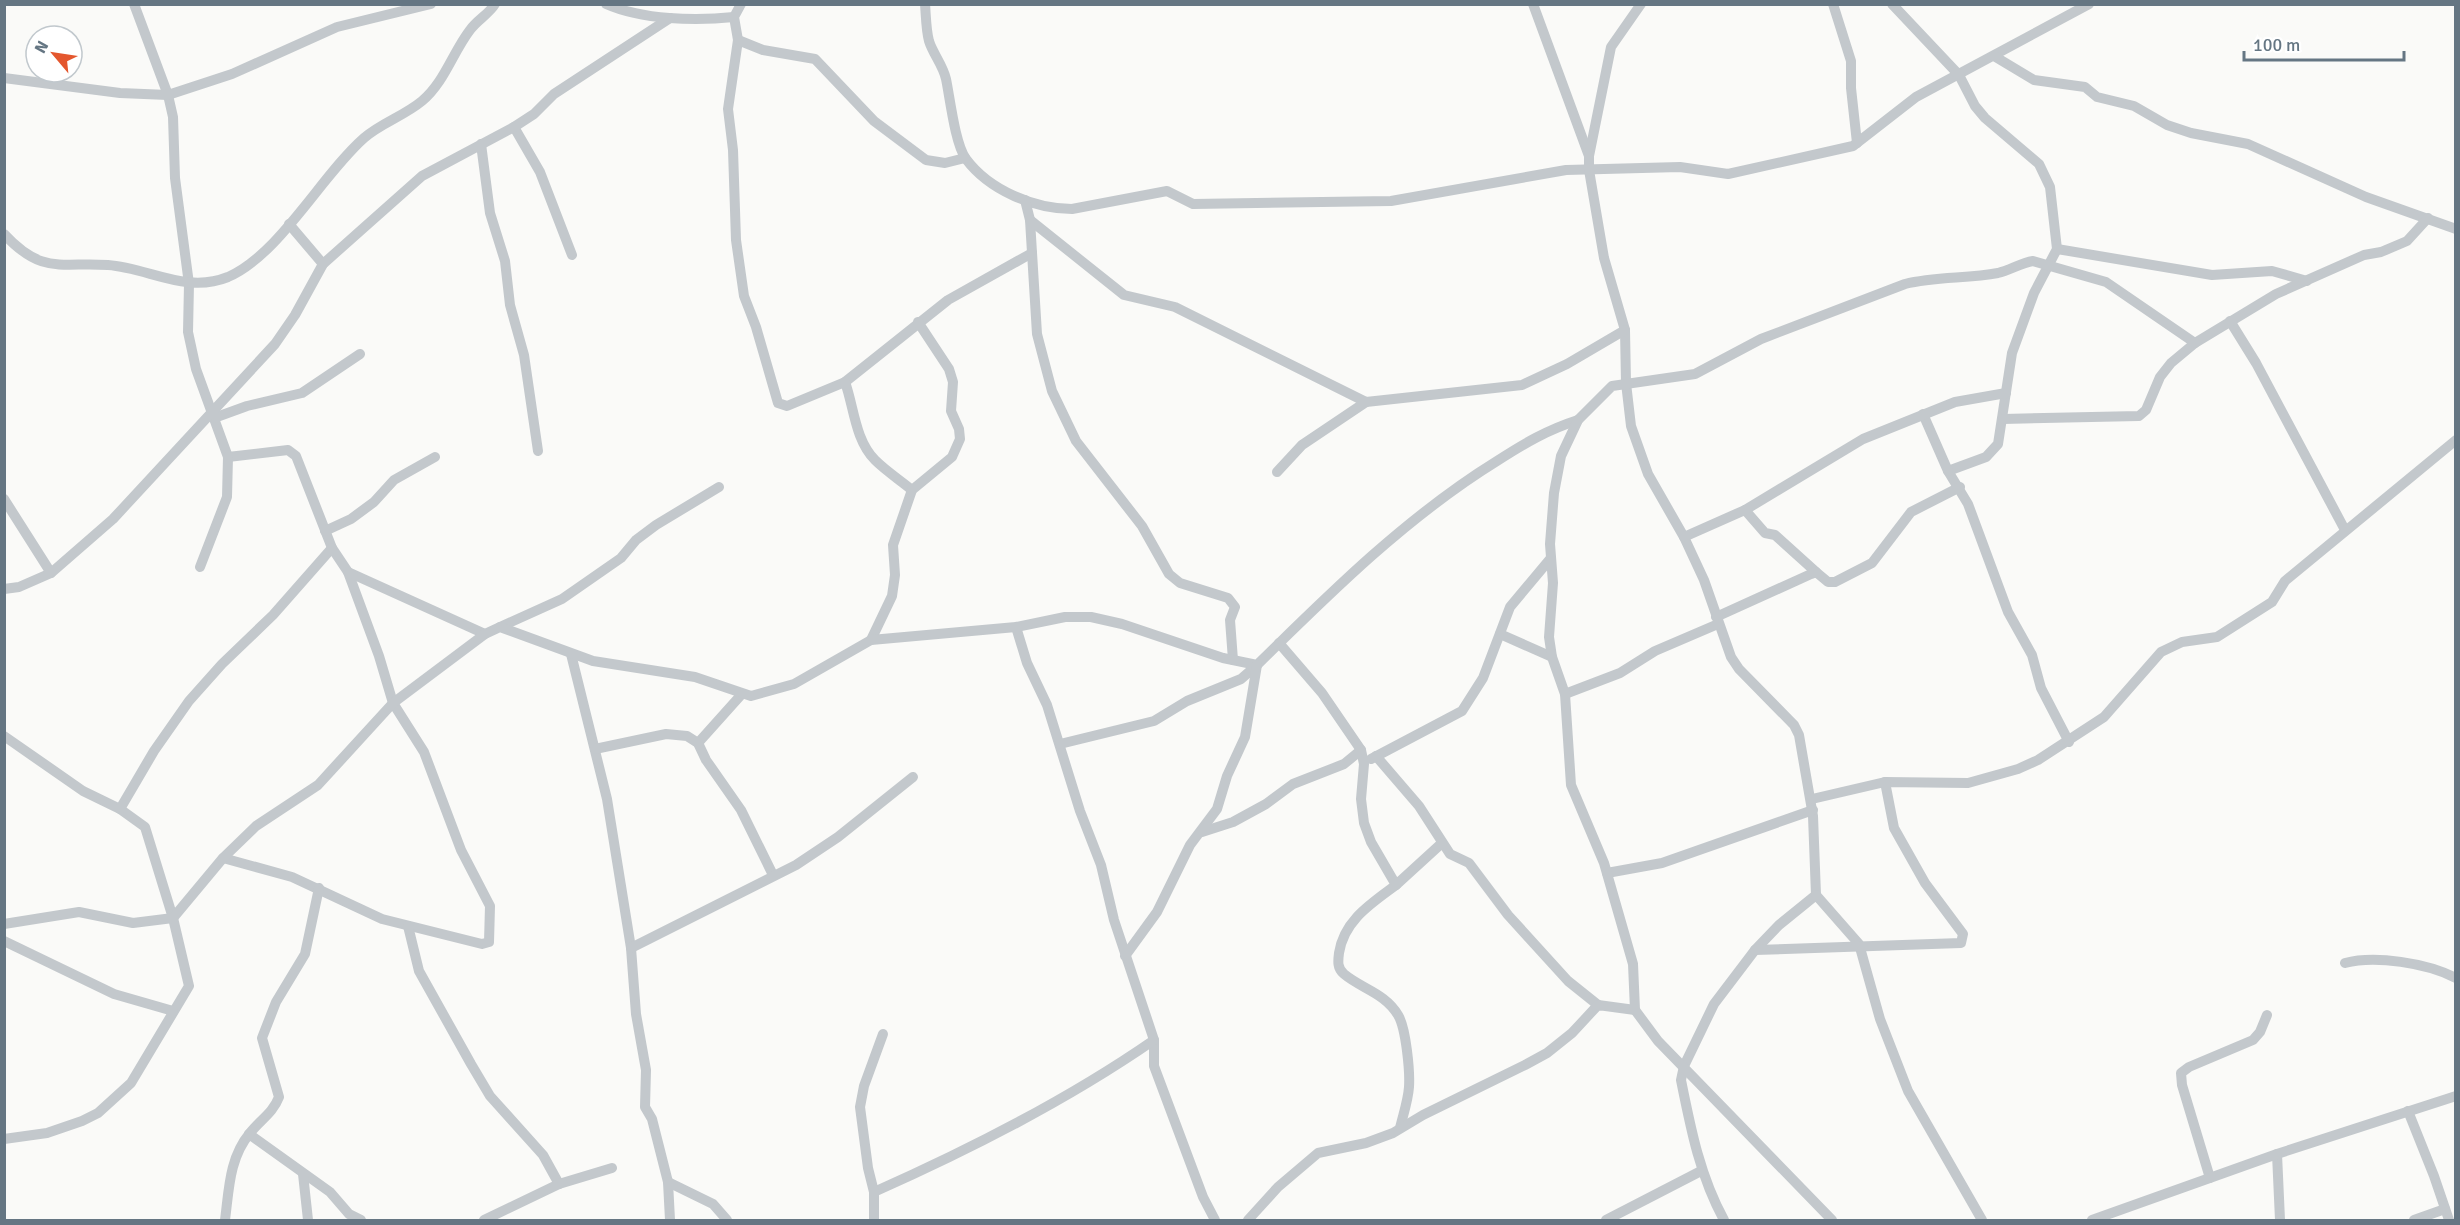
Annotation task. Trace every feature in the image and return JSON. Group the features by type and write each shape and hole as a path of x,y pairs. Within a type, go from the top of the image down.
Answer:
{"street":[{"path":"134,4 168,95 173,117 179,217 189,284 188,332 196,369 228,457 230,477 227,497 200,567"},
{"path":"4,78 120,93 168,95 232,75 337,27 431,4"},
{"path":"606,4 670,18 710,20 734,17"},
{"path":"741,4 734,17 738,40 728,109 733,150 736,240 744,296 756,327 774,398 778,404 787,406 845,381 948,300 1032,254"},
{"path":"925,4 929,41 946,77 950,106 965,158 994,185 1025,200 1058,209 1072,209 1167,191 1193,204 1391,201 1539,174 1680,167 1728,174 1857,143 1916,97 2089,4"},
{"path":"1533,4 1589,156"},
{"path":"1641,4 1611,47 1589,156 1589,170 1604,258 1625,330 1626,382 1631,426 1645,466 1684,537 1704,580 1735,664 1797,730 1812,804 1816,895 1859,944 1880,1019 1908,1091 1982,1221"},
{"path":"1833,4 1851,61 1851,88 1857,143"},
{"path":"1892,4 1959,75 1975,106 1985,118 2043,170 2050,187 2057,249 2031,300 2012,353 1998,444 1991,453 1948,471"},
{"path":"4,234 18,249 33,259 63,267 114,266 189,284 229,276 267,249 364,138 427,97 454,60 469,31 496,6"},
{"path":"4,589 19,587 51,573 113,519 214,416 275,344 295,315 323,264 422,176 514,127 534,114 554,94 670,18"},
{"path":"738,40 763,50 815,59 874,121 926,160 945,163 965,158"},
{"path":"1994,56 2034,80 2085,87 2097,97 2134,106 2167,125 2191,133 2248,144 2366,197 2456,229"},
{"path":"514,127 540,172 572,255"},
{"path":"481,144 490,213 505,261 510,305 524,355 538,451"},
{"path":"1025,200 1030,220 1037,334 1052,391 1076,441 1142,526 1169,573 1180,583 1228,598 1233,602 1235,607 1230,620 1233,660"},
{"path":"2003,419 2051,416 2139,416 2146,410 2160,377 2171,363 2195,343 2230,321 2307,281 2364,255 2381,252 2407,242 2428,218"},
{"path":"1030,220 1124,295 1175,307 1366,402"},
{"path":"289,224 323,264"},
{"path":"2057,249 2212,275 2272,271 2307,281"},
{"path":"1832,1221 1658,1041 1635,1010 1633,964 1607,873 1571,785 1565,694 1552,657 1549,638 1553,583 1551,558 1557,474 1566,441 1578,420 1607,389 1626,382 1695,374 1761,339 1905,284 1922,279 1997,273 2033,261 2106,282 2195,343"},
{"path":"2230,321 2256,363 2345,530"},
{"path":"871,640 892,596 895,575 893,544 912,490 952,457 960,439 959,429 951,411 953,382 949,369 918,322"},
{"path":"1276,472 1302,445 1366,402 1522,385 1567,364 1625,330"},
{"path":"214,416 302,393 360,354"},
{"path":"845,381 858,431 866,448 875,460 912,490"},
{"path":"1684,537 1745,510 1857,443 1963,399 2006,393"},
{"path":"1923,414 1948,471 1960,487 2008,612 2032,655 2041,688 2069,742"},
{"path":"1060,744 1154,721 1187,701 1242,679 1351,575 1451,489 1546,430 1578,420"},
{"path":"1607,873 1662,863 1812,804 1885,782 1968,783 2018,769 2069,742 2110,710 2161,652 2182,642 2217,637 2272,602 2285,581 2456,440"},
{"path":"223,858 292,877 382,919 487,945 489,942 490,906 461,850 424,752 393,703 379,656 348,572 332,548 292,452 288,450 228,457"},
{"path":"325,531 351,519 374,502 394,480 435,457"},
{"path":"4,924 79,912 133,923 173,918 223,858 256,826 318,785 393,703 485,634 562,599 621,558 636,540 656,525 718,486"},
{"path":"1745,510 1765,533 1775,535 1828,582 1835,582 1872,563 1911,512 1960,487"},
{"path":"4,499 51,573"},
{"path":"120,809 154,751 189,701 222,664 273,615 332,548"},
{"path":"1364,764 1462,711 1483,678 1509,607 1551,558"},
{"path":"348,572 485,634"},
{"path":"1565,694 1620,673 1655,651 1816,572"},
{"path":"500,627 541,640 571,654 624,668 696,677 751,696 794,684 871,640 1016,627 1065,617 1091,617 1122,624 1233,660 1257,664"},
{"path":"1016,627 1027,663 1047,705 1080,811 1101,865 1125,956 1154,1040 1155,1066 1203,1197 1215,1221"},
{"path":"1500,634 1552,657"},
{"path":"1279,643 1322,693 1361,750 1364,764 1361,799 1364,823 1371,842 1396,885"},
{"path":"571,654 607,799 631,948 636,1014 646,1070 645,1107 652,1119 668,1182 670,1221"},
{"path":"1125,956 1157,912 1190,845 1202,832 1217,809 1227,776 1245,737 1257,664"},
{"path":"698,743 741,694"},
{"path":"595,749 666,734 687,736 698,743 706,760 741,810 773,875"},
{"path":"4,736 83,791 120,809 145,827 173,918 189,986 152,1052 131,1083 98,1113 82,1121 47,1132 4,1140"},
{"path":"1202,832 1233,822 1266,804 1293,784 1344,764 1361,750"},
{"path":"1376,756 1419,806 1450,854 1469,862 1508,915 1568,981 1598,1005 1635,1010"},
{"path":"631,948 796,864 838,837 913,777"},
{"path":"1755,950 1859,944 1961,943 1964,938 1925,883 1894,828 1885,782"},
{"path":"1400,1128 1409,1087 1400,1017 1375,992 1345,975 1339,969 1341,940 1363,910 1396,885 1442,843"},
{"path":"225,1221 233,1162 249,1134 270,1113 279,1097 262,1038 276,1002 305,954 319,888"},
{"path":"1724,1221 1715,1206 1701,1171 1682,1080 1684,1066 1714,1004 1755,950 1779,925 1816,895"},
{"path":"408,926 419,971 471,1064 490,1096 543,1155 559,1184"},
{"path":"4,941 114,994 173,1011"},
{"path":"2345,963 2362,959 2383,960 2456,978"},
{"path":"1248,1221 1278,1187 1318,1153 1366,1143 1547,1053 1572,1033 1598,1005"},
{"path":"2210,1178 2182,1085 2181,1073 2188,1067 2253,1040 2260,1032 2267,1015"},
{"path":"874,1221 874,1192 868,1168 860,1107 864,1086 883,1034"},
{"path":"874,1192 941,1162 1030,1116 1097,1079 1154,1040"},
{"path":"2092,1221 2277,1154 2456,1096"},
{"path":"2409,1111 2447,1215 2414,1221"},
{"path":"249,1134 330,1192 349,1214 361,1221"},
{"path":"2277,1154 2280,1221"},
{"path":"484,1221 559,1184 612,1168"},
{"path":"1606,1221 1701,1171"},
{"path":"303,1174 308,1221"},
{"path":"668,1182 713,1204 727,1221"}]}
